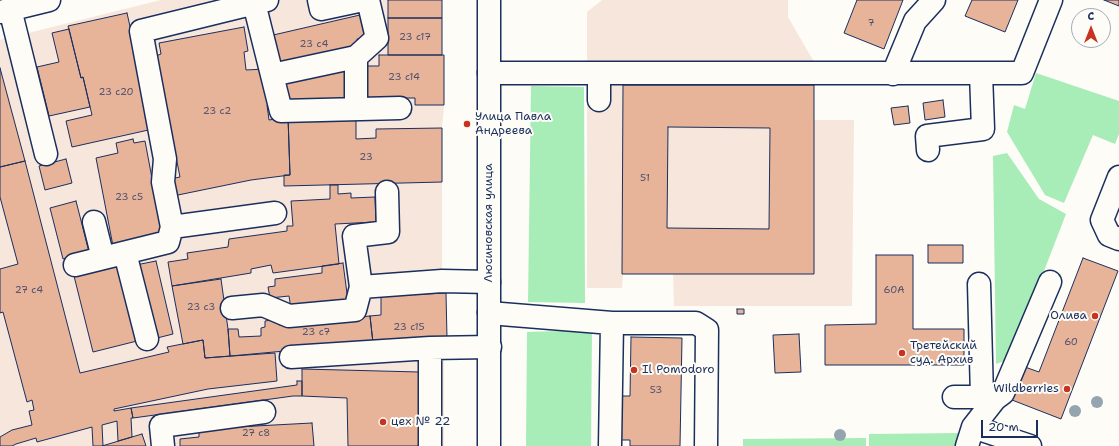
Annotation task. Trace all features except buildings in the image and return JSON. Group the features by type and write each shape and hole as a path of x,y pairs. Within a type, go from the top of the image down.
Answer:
{"main road":[{"path":"46,154 5,10 49,0"},
{"path":"319,0 321,9 363,0"},
{"path":"272,75 356,57 377,38 368,0"},
{"name":"Люсиновская улица","path":"489,0 489,446"},
{"path":"893,74 915,21 934,0"},
{"path":"489,73 1022,73 1051,0"},
{"path":"75,265 168,242 172,227 163,182 165,159 141,31 261,2 272,75 281,111 400,108"},
{"path":"356,57 356,109"},
{"path":"599,73 599,100"},
{"path":"928,150 927,136 983,129 981,73"},
{"path":"1119,177 1102,220 1109,235 1119,239"},
{"path":"232,308 263,305 289,316 355,310 361,287 354,236 388,232 387,192"},
{"path":"172,227 275,213"},
{"path":"94,222 103,258"},
{"path":"125,253 147,339"},
{"path":"361,287 442,281 489,282"},
{"path":"954,397 988,398 1003,393 1050,282"},
{"path":"979,284 988,398 970,437 1030,446"},
{"path":"489,313 612,322 696,323 707,330 706,446"},
{"path":"610,446 612,322"},
{"path":"291,357 430,348 490,347"},
{"path":"430,348 430,446"},
{"path":"163,446 161,426 264,412"}],"shaded area":[{"path":"161,0 442,0 444,105 442,128 442,293 446,293 447,338 444,339 444,446 0,446 0,40"},
{"path":"602,0 788,0 788,17 814,62 814,120 854,120 852,306 674,306 673,274 623,274 622,288 587,288 587,12"}],"green space":[{"path":"1036,73 1119,101 1119,134 1115,144 1093,135 1064,203 1045,195 1007,132 1014,105 1025,109"},
{"path":"531,86 584,87 585,303 528,302"},
{"path":"1007,153 1039,199 1066,214 1010,359 996,364 993,156"},
{"path":"592,330 591,446 526,446 527,332"},
{"path":"963,433 959,446 869,446 869,434"},
{"path":"866,438 866,446 743,446 743,439"}],"place":[{"name":"Улица Павла Андреева","path":"467,124"},
{"name":"Олива","path":"1095,316"},
{"name":"Третейский суд. Архив","path":"902,353"},
{"name":"Il Pomodoro","path":"634,370"},
{"name":"Wildberries","path":"1067,389"},
{"name":"цех № 22","path":"383,422"}]}
